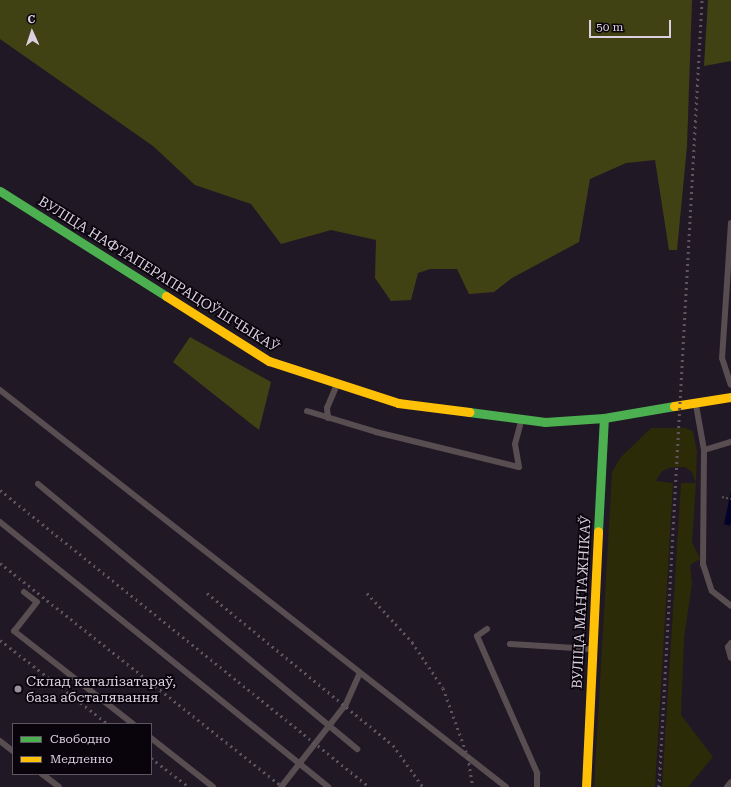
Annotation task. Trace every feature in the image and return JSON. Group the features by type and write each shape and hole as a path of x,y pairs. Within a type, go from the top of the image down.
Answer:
{"street":[{"name":"ВУЛІЦА НАФТАПЕРАПРАЦОЎШЧЫКАЎ","path":"0,191 269,361 337,385 398,403 521,421 604,418 696,405 731,397"},
{"name":"ВУЛІЦА МАНТАЖНІКАЎ","path":"586,787 604,418"}],"lane":[{"path":"731,223 722,358 731,385"},
{"path":"328,418 327,408 337,385"},
{"path":"0,390 506,787"},
{"path":"696,405 704,450 703,564 712,591 731,606"},
{"path":"307,411 328,418 519,467 515,444 521,421"},
{"path":"704,450 731,442"},
{"path":"38,484 330,724 357,749"},
{"path":"0,522 302,763 328,787"},
{"path":"24,592 37,602 14,631 132,723"},
{"path":"487,629 477,636 536,773 537,787"},
{"path":"731,643 728,647 731,658"},
{"path":"510,644 593,649"},
{"path":"281,787 302,763 330,724 360,673"},
{"path":"152,739 213,787"},
{"path":"0,741 12,750"},
{"path":"43,775 59,787"},
{"path":"727,787 731,782"}],"path":[{"path":"722,497 731,499"}],"shaded area":[{"path":"0,0 692,0 687,146 677,250 669,250 655,160 626,163 590,179 579,242 512,278 494,292 469,294 457,269 430,269 418,273 411,300 391,301 375,278 376,240 331,230 281,244 251,204 195,185 153,146 0,39"},
{"path":"708,0 731,0 731,61 704,66"},
{"path":"190,337 271,382 259,430 173,362"},
{"path":"651,428 685,428 693,431 697,451 696,484 692,542 700,559 690,565 692,583 684,639 681,715 713,757 688,787 662,787 681,483 696,483 692,472 685,467 672,467 662,471 656,481 673,483 655,787 594,787 612,472 621,457"}],"water":[{"path":"731,491 731,521 730,526 724,524"}],"railway":[{"path":"659,787 702,0"},
{"path":"0,490 369,787"},
{"path":"0,563 283,787"},
{"path":"207,593 393,745 423,787"},
{"path":"367,593 412,642 443,688 468,757 473,787"},
{"path":"0,640 107,723"},
{"path":"152,759 189,787"}],"traffic: fast":[{"path":"0,191 166,296"},
{"path":"469,412 545,422 604,418 674,406"},
{"path":"598,531 604,418"}],"traffic: slow":[{"path":"166,296 269,361 398,403 469,412"},
{"path":"674,406 731,397"},
{"path":"586,787 598,531"}],"place":[{"name":"Склад каталізатараў, база абсталявання","path":"18,689"}]}
